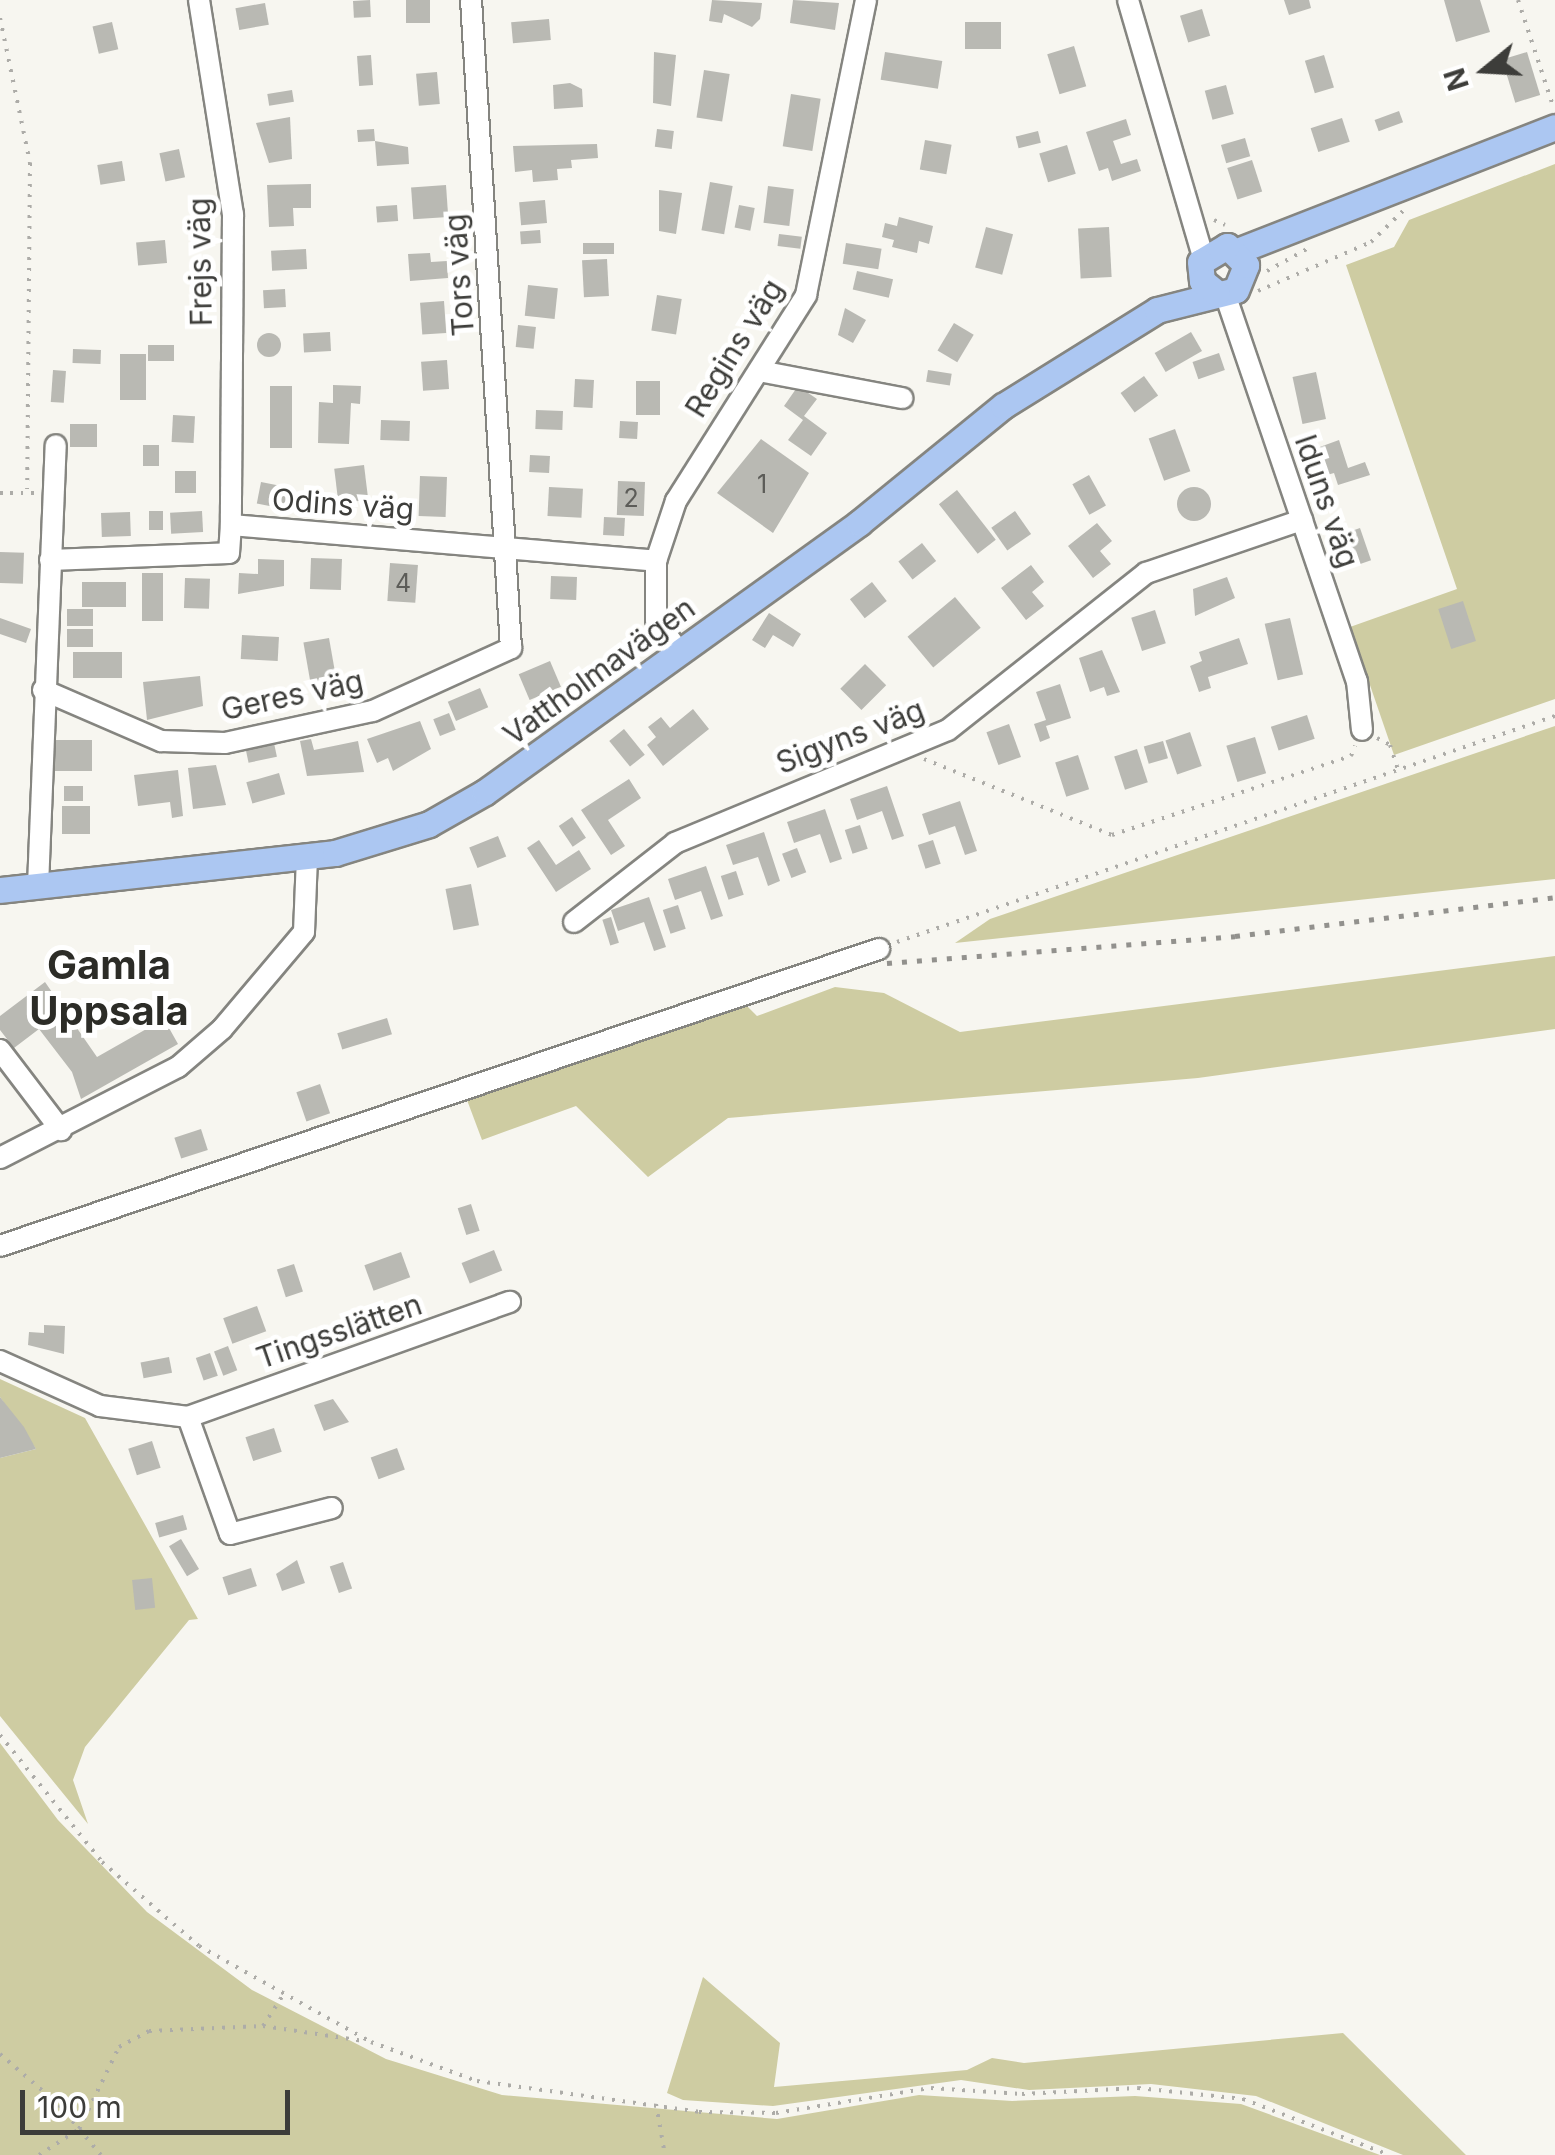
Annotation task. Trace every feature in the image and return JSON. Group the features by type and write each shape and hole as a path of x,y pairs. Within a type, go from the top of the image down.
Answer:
{"main road":[{"name":"Vattholmavägen","path":"0,890 307,856 381,843 429,824 680,653 1003,406 1228,265 1307,228 1555,127"},
{"path":"1221,293 1228,265"},
{"path":"1221,293 1228,265"},
{"name":"Vattholmavägen","path":"1157,310 1221,293"}],"street":[{"name":"Frejs väg","path":"198,0 233,214 232,525"},
{"name":"Tors väg","path":"472,0 506,547"},
{"name":"Regins väg","path":"680,653 656,620 656,561 676,500 806,295 866,0"},
{"path":"1128,0 1192,202 1228,265"},
{"name":"Iduns väg","path":"1221,293 1357,680 1362,730"},
{"path":"759,371 902,398"},
{"path":"38,886 56,445"},
{"name":"Sigyns väg","path":"574,922 674,843 948,730 1146,573 1302,520"},
{"name":"Odins väg","path":"50,560 229,553 232,525 656,561"},
{"name":"Geres väg","path":"43,690 161,741 225,743 373,711 511,648 506,547"},
{"path":"0,1158 178,1067 222,1029 304,932 307,856"},
{"path":"0,1246 879,949"},
{"path":"0,1050 60,1130"},
{"name":"Tingsslätten","path":"0,1361 100,1406 188,1416 510,1302"},
{"path":"188,1416 230,1534 332,1508"}],"path":[{"path":"1518,0 1555,114"},
{"path":"0,18 30,164 27,489"},
{"path":"1228,265 1370,242 1416,200"},
{"path":"0,493 27,489 52,509"},
{"path":"879,949 1555,716"},
{"path":"907,750 988,790 1112,835 1352,756 1362,730"},
{"path":"1390,745 1398,770"},
{"path":"0,1736 102,1862 199,1946 282,1996 371,2042 477,2081 656,2104 776,2113 931,2088 1022,2094 1138,2088 1243,2099 1390,2155"},
{"path":"263,2026 282,1996"},
{"path":"39,2155 79,2128 119,2046 149,2031 263,2026 371,2042"},
{"path":"1,2056 79,2128 100,2155"},
{"path":"656,2104 664,2155"}],"shaded area":[{"path":"1555,164 1555,699 1394,755 1350,627 1457,589 1346,265 1394,247 1409,220"},
{"path":"1555,726 1555,879 955,943 990,919"},
{"path":"1555,956 1555,1029 1198,1078 728,1118 648,1177 576,1106 482,1140 467,1100 743,1002 757,1016 835,987 884,993 960,1032"},
{"path":"0,1379 85,1418 198,1619 189,1620 85,1747 73,1780 88,1824 0,1716 0,1458 36,1449 0,1397"},
{"path":"0,1743 58,1820 147,1912 252,1990 386,2059 502,2095 777,2119 919,2095 1012,2101 1135,2096 1241,2104 1380,2155 0,2155"},
{"path":"703,1977 780,2043 774,2087 967,2070 992,2058 1024,2063 1343,2033 1466,2155 1403,2155 1256,2096 1151,2084 1029,2090 961,2080 773,2106 683,2100 667,2093"}],"building":[{"path":"370,0 371,17 354,18 353,1"},
{"path":"406,0 430,0 430,23 406,23"},
{"path":"712,0 762,3 760,19 752,27 724,14 722,23 709,21"},
{"path":"793,0 839,3 835,30 790,23"},
{"path":"1284,0 1309,0 1311,8 1289,15"},
{"path":"1444,0 1480,0 1490,32 1456,42"},
{"path":"265,3 269,25 239,30 235,8"},
{"path":"1202,9 1210,36 1188,43 1180,16"},
{"path":"549,19 551,40 513,43 511,22"},
{"path":"112,22 118,49 99,54 93,26"},
{"path":"965,22 1001,22 1001,49 965,49"},
{"path":"1074,46 1086,86 1060,94 1047,54"},
{"path":"654,52 676,55 671,106 653,103"},
{"path":"885,52 942,61 938,89 881,80"},
{"path":"1527,52 1540,95 1515,103 1502,60"},
{"path":"371,55 373,85 359,86 357,56"},
{"path":"1324,55 1334,88 1315,93 1305,61"},
{"path":"704,70 730,74 722,121 696,117"},
{"path":"437,72 440,104 419,106 416,74"},
{"path":"570,83 582,89 583,107 554,109 553,85"},
{"path":"1226,85 1234,114 1213,120 1205,91"},
{"path":"292,90 294,102 269,106 267,94"},
{"path":"791,94 821,99 812,151 783,146"},
{"path":"1399,111 1403,122 1379,131 1375,120"},
{"path":"290,117 292,159 269,163 256,123"},
{"path":"1342,118 1350,142 1318,152 1311,128"},
{"path":"1126,119 1131,135 1113,141 1121,164 1137,159 1141,171 1112,181 1108,168 1099,171 1086,132"},
{"path":"374,129 375,141 358,142 357,130"},
{"path":"657,129 674,131 672,149 655,147"},
{"path":"1038,131 1041,143 1019,148 1016,137"},
{"path":"1245,138 1250,156 1226,163 1221,145"},
{"path":"925,140 952,145 946,174 920,170"},
{"path":"375,141 408,147 409,164 377,166"},
{"path":"597,144 598,158 571,160 572,168 557,169 558,180 533,182 532,170 515,172 513,146"},
{"path":"1067,145 1076,174 1048,182 1039,153"},
{"path":"179,149 185,177 165,182 159,153"},
{"path":"1252,160 1262,191 1237,199 1227,168"},
{"path":"122,161 125,181 100,185 97,165"},
{"path":"710,182 733,186 724,234 701,230"},
{"path":"311,184 311,208 293,208 294,226 269,227 267,185"},
{"path":"446,185 448,217 413,219 411,187"},
{"path":"768,186 794,189 789,226 763,223"},
{"path":"659,190 682,193 676,234 659,231"},
{"path":"545,200 547,223 521,225 519,202"},
{"path":"397,205 398,221 377,222 376,206"},
{"path":"739,205 755,208 750,231 735,228"},
{"path":"899,217 933,226 929,244 919,241 917,253 892,247 894,240 882,237 885,223 897,226"},
{"path":"986,227 1013,234 1002,275 975,268"},
{"path":"1109,227 1112,277 1081,279 1078,229"},
{"path":"540,230 541,243 521,244 520,231"},
{"path":"779,234 802,237 800,249 778,246"},
{"path":"165,240 167,263 138,265 136,243"},
{"path":"583,243 614,243 614,254 583,254"},
{"path":"846,243 882,249 878,269 843,264"},
{"path":"306,249 307,269 272,271 271,251"},
{"path":"430,253 431,262 447,261 448,278 410,281 408,254"},
{"path":"607,259 609,296 584,297 582,260"},
{"path":"857,271 893,279 889,298 853,290"},
{"path":"528,285 558,288 555,319 525,316"},
{"path":"285,289 286,307 264,308 263,290"},
{"path":"657,295 682,299 676,334 651,331"},
{"path":"444,301 446,333 422,335 420,303"},
{"path":"845,308 866,320 853,343 838,335"},
{"path":"954,323 974,335 957,362 938,350"},
{"path":"518,325 536,327 534,349 516,347"},
{"path":"330,332 331,351 304,352 303,333"},
{"path":"1191,332 1202,351 1166,372 1155,353"},
{"path":"269,333 281,345 269,357 257,345"},
{"path":"148,345 174,345 174,361 148,361"},
{"path":"73,349 101,350 100,364 73,363"},
{"path":"1219,353 1225,370 1198,379 1193,362"},
{"path":"120,354 146,354 146,400 120,400"},
{"path":"447,360 449,389 423,391 421,362"},
{"path":"53,370 66,371 64,403 51,402"},
{"path":"928,370 952,374 950,386 926,382"},
{"path":"1316,372 1326,419 1303,424 1293,377"},
{"path":"1144,376 1158,395 1135,412 1121,393"},
{"path":"575,379 594,380 593,408 574,407"},
{"path":"636,381 660,381 660,415 636,415"},
{"path":"333,385 361,386 360,404 351,403 349,444 318,443 319,402 333,403"},
{"path":"270,386 292,386 292,448 270,448"},
{"path":"798,386 817,399 804,416 827,433 811,456 788,440 803,420 784,406"},
{"path":"536,410 563,411 562,430 535,429"},
{"path":"173,415 195,416 194,443 172,442"},
{"path":"381,420 410,421 409,441 380,440"},
{"path":"620,421 638,422 637,439 619,438"},
{"path":"70,424 97,424 97,447 70,447"},
{"path":"1175,429 1190,471 1164,481 1149,439"},
{"path":"761,439 809,473 773,533 717,493"},
{"path":"1339,440 1348,468 1365,462 1370,475 1338,485 1334,473 1327,475 1317,448"},
{"path":"143,445 159,445 159,466 143,466"},
{"path":"530,455 550,456 549,473 529,472"},
{"path":"364,465 368,500 338,503 334,469"},
{"path":"175,471 196,471 196,493 175,493"},
{"path":"1089,475 1106,506 1089,515 1072,484"},
{"path":"420,476 447,477 446,517 419,516"},
{"path":"618,481 645,482 644,516 617,515"},
{"path":"261,482 291,488 287,510 257,504"},
{"path":"549,487 583,489 581,518 547,516"},
{"path":"1194,487 1206,492 1211,504 1206,516 1194,521 1182,516 1177,504 1182,492"},
{"path":"957,490 996,540 978,554 939,504"},
{"path":"149,511 163,511 163,530 149,530"},
{"path":"202,511 203,532 171,534 170,513"},
{"path":"1015,511 1031,534 1007,551 991,528"},
{"path":"130,512 131,536 102,537 101,513"},
{"path":"604,517 625,518 624,536 603,535"},
{"path":"1097,523 1112,541 1100,551 1111,564 1093,578 1068,546"},
{"path":"1360,528 1371,560 1349,568 1338,535"},
{"path":"922,543 936,561 913,580 898,561"},
{"path":"0,552 24,553 23,584 0,583"},
{"path":"311,558 342,559 341,590 310,589"},
{"path":"258,559 284,560 284,586 238,594 239,573 258,574"},
{"path":"390,563 418,565 415,603 387,601"},
{"path":"1031,565 1044,582 1032,592 1044,606 1026,620 1001,588"},
{"path":"142,573 163,573 163,621 142,621"},
{"path":"551,576 577,577 576,600 550,599"},
{"path":"1227,577 1235,598 1195,616 1193,589"},
{"path":"185,578 210,579 209,609 184,608"},
{"path":"82,582 126,582 126,607 82,607"},
{"path":"872,582 887,601 865,618 850,599"},
{"path":"955,597 981,628 933,667 908,637"},
{"path":"1463,601 1476,641 1451,649 1438,609"},
{"path":"67,609 93,609 93,626 67,626"},
{"path":"1155,610 1166,643 1142,651 1131,618"},
{"path":"769,613 801,634 793,647 773,635 765,648 752,640"},
{"path":"0,618 31,629 26,643 0,634"},
{"path":"1290,618 1303,675 1278,680 1265,624"},
{"path":"67,629 93,629 93,647 67,647"},
{"path":"242,635 279,637 278,661 241,659"},
{"path":"329,638 337,684 312,689 303,643"},
{"path":"1239,638 1248,664 1208,677 1211,688 1199,692 1190,666 1202,661 1199,652"},
{"path":"1102,650 1120,692 1107,696 1104,687 1090,692 1079,658"},
{"path":"73,652 122,652 122,678 73,678"},
{"path":"550,661 561,687 530,700 519,674"},
{"path":"865,664 886,685 861,710 840,689"},
{"path":"200,676 203,706 147,720 143,682"},
{"path":"1060,684 1071,718 1046,726 1050,738 1040,742 1034,724 1046,720 1036,692"},
{"path":"480,688 488,707 456,721 448,702"},
{"path":"693,709 709,729 663,766 647,745 656,737 648,727 661,717 670,728"},
{"path":"449,713 456,730 440,736 433,719"},
{"path":"1307,715 1315,739 1279,751 1271,727"},
{"path":"420,721 431,749 393,771 388,758 377,763 367,739"},
{"path":"1009,724 1021,757 998,765 986,732"},
{"path":"624,729 645,755 630,767 609,741"},
{"path":"1190,732 1202,766 1177,775 1165,740"},
{"path":"1255,737 1266,773 1237,782 1226,746"},
{"path":"311,739 314,750 358,741 364,772 307,776 300,741"},
{"path":"53,740 92,740 92,771 53,771"},
{"path":"1163,741 1168,758 1149,764 1144,747"},
{"path":"274,743 277,757 249,763 246,749"},
{"path":"1137,749 1148,782 1125,790 1114,756"},
{"path":"1078,755 1089,789 1066,797 1055,762"},
{"path":"216,765 226,805 193,809 188,768"},
{"path":"178,770 183,816 172,818 170,802 138,806 134,775"},
{"path":"279,773 285,794 252,804 246,782"},
{"path":"629,779 641,798 608,820 625,846 611,855 581,810"},
{"path":"64,786 83,786 83,801 64,801"},
{"path":"887,786 904,836 892,840 882,811 857,820 850,799"},
{"path":"960,801 977,851 965,855 955,826 929,835 922,814"},
{"path":"62,806 90,806 90,834 62,834"},
{"path":"825,809 842,859 830,863 820,834 794,843 787,822"},
{"path":"572,817 586,838 573,847 559,826"},
{"path":"860,825 868,849 853,854 845,830"},
{"path":"764,832 780,881 768,886 758,857 733,865 726,845"},
{"path":"498,836 506,856 477,868 469,848"},
{"path":"539,840 556,865 579,850 591,869 556,892 527,848"},
{"path":"933,840 941,864 926,869 918,845"},
{"path":"797,848 806,872 791,878 782,854"},
{"path":"706,866 723,916 711,920 701,891 675,900 668,879"},
{"path":"736,871 744,895 729,900 721,876"},
{"path":"471,884 479,925 453,930 445,889"},
{"path":"649,897 666,947 654,951 644,922 618,931 611,910"},
{"path":"678,905 686,929 671,934 663,910"},
{"path":"611,917 619,943 610,945 602,920"},
{"path":"45,982 97,1057 164,1019 178,1044 81,1099 72,1072 39,1029 14,1048 0,1030 0,1016"},
{"path":"387,1018 392,1034 342,1049 337,1033"},
{"path":"320,1084 330,1113 306,1121 296,1092"},
{"path":"201,1129 208,1150 181,1159 174,1138"},
{"path":"471,1204 480,1231 466,1235 458,1208"},
{"path":"494,1250 502,1270 470,1284 462,1263"},
{"path":"401,1252 410,1277 374,1291 364,1265"},
{"path":"294,1264 303,1292 286,1297 277,1270"},
{"path":"257,1306 266,1331 232,1344 223,1318"},
{"path":"44,1325 65,1326 64,1354 28,1345 29,1332 44,1333"},
{"path":"228,1346 237,1370 223,1376 214,1351"},
{"path":"210,1353 218,1376 204,1381 196,1358"},
{"path":"169,1357 172,1373 144,1378 141,1363"},
{"path":"0,1397 24,1427 36,1449 0,1458"},
{"path":"333,1399 349,1422 324,1431 314,1405"},
{"path":"274,1428 282,1452 253,1461 245,1437"},
{"path":"152,1441 161,1468 137,1475 128,1449"},
{"path":"397,1448 405,1470 379,1479 371,1458"},
{"path":"183,1515 187,1529 159,1537 155,1523"},
{"path":"181,1539 199,1569 187,1576 169,1546"},
{"path":"297,1560 305,1583 282,1591 276,1574"},
{"path":"343,1562 352,1588 339,1593 330,1567"},
{"path":"251,1568 257,1586 228,1595 222,1577"},
{"path":"152,1578 155,1608 135,1610 132,1580"}],"railway":[{"path":"887,963 1235,936 1555,897"}],"district":[{"name":"Gamla Uppsala","path":"109,988"}]}
